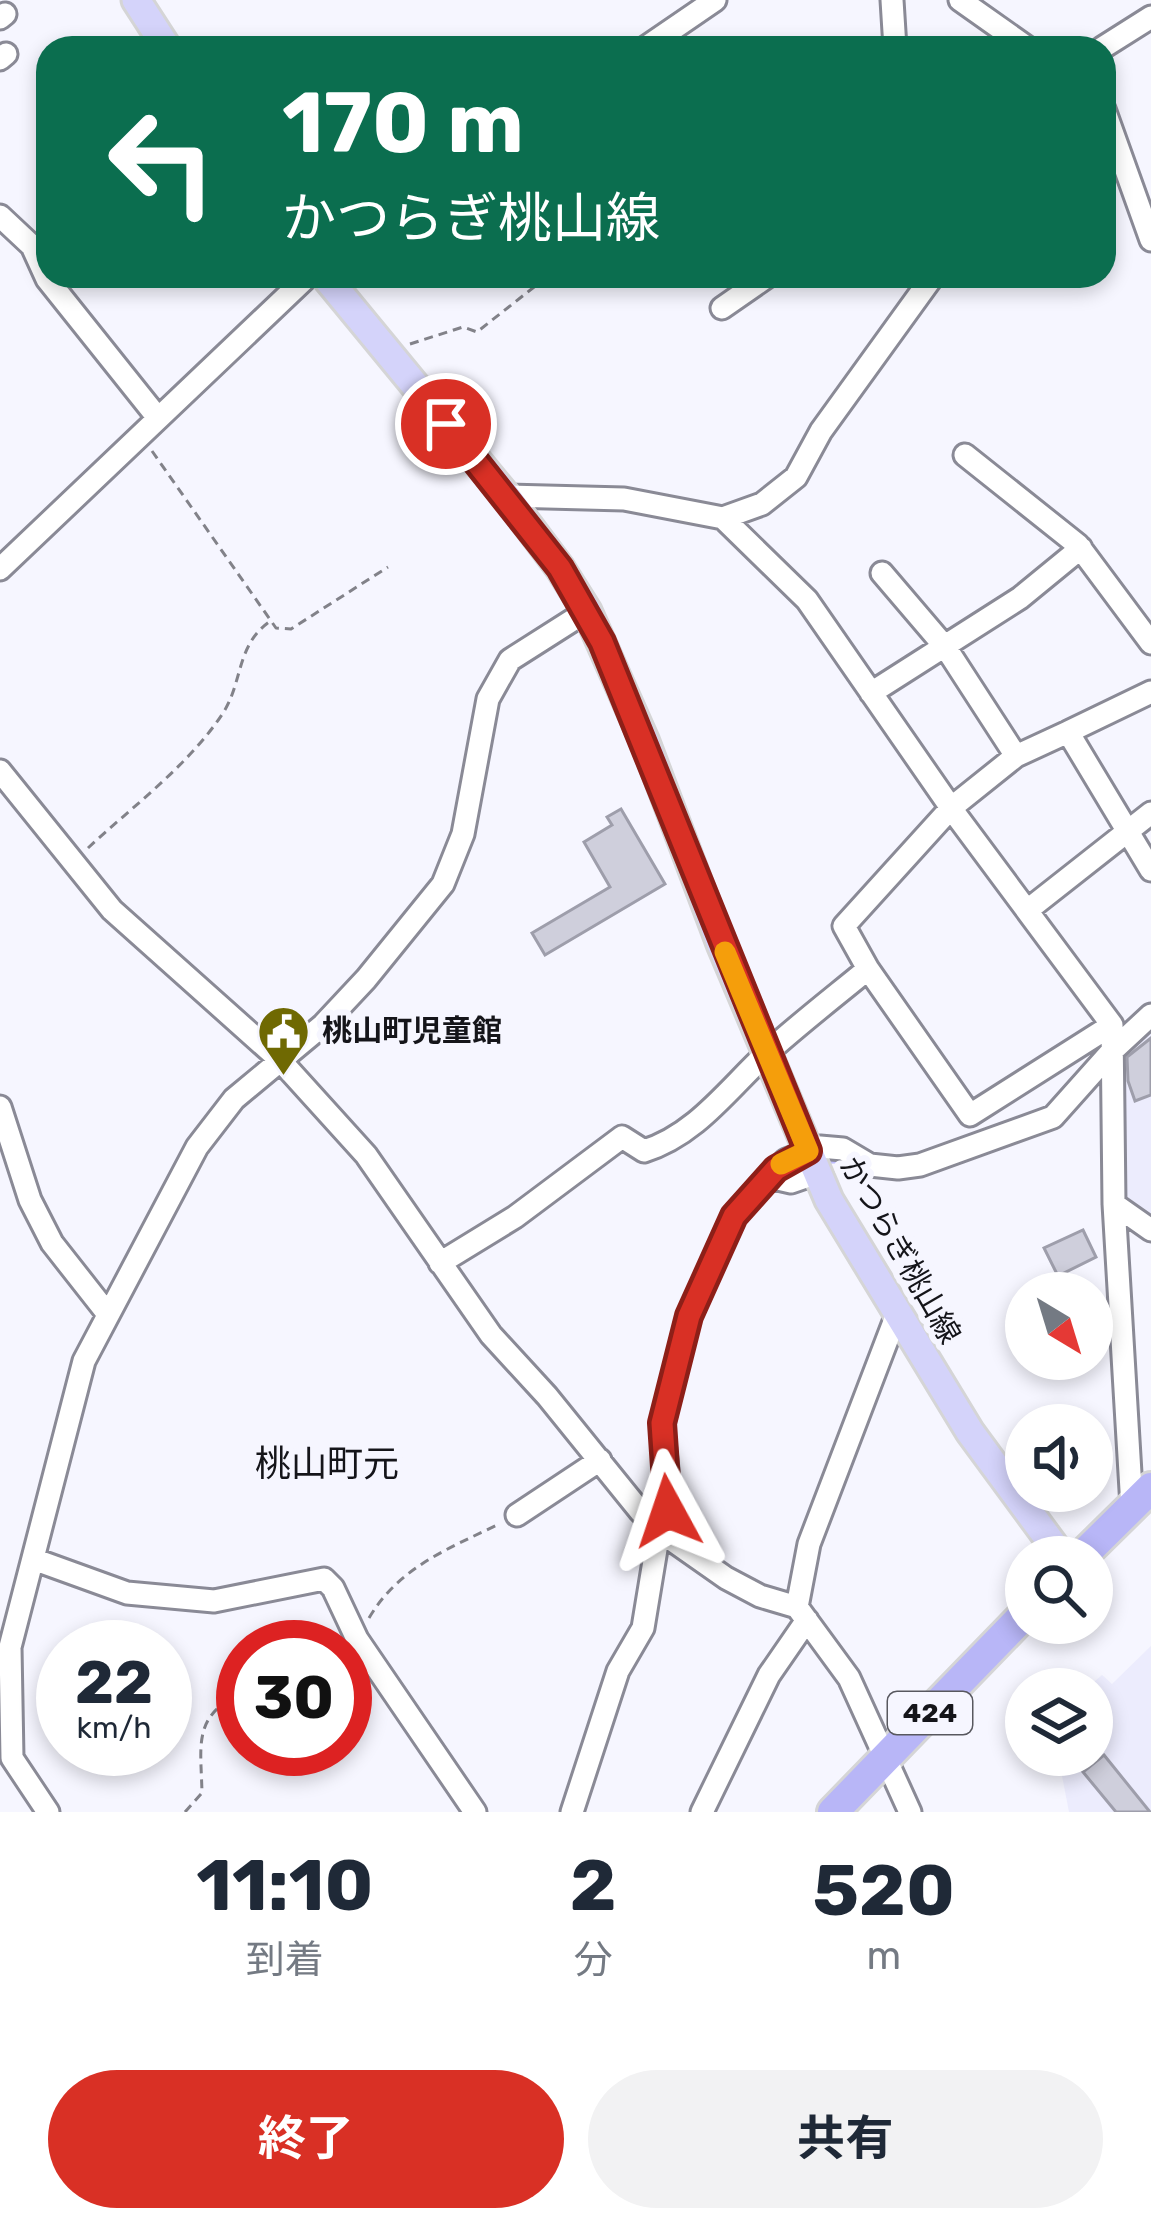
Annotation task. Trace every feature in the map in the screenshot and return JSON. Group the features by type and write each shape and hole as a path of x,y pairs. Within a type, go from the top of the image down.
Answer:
{"highway":[{"path":"1102,1536 1142,1497"},
{"name":"424","path":"833,1812 1005,1635"}],"main road":[{"path":"136,0 159,36"},
{"name":"かつらぎ桃山線","path":"333,288 506,496 586,611 645,742 721,944 812,1162 970,1432 1047,1536"}],"street":[{"path":"662,36 715,0"},
{"path":"892,0 895,36"},
{"path":"960,0 1011,36"},
{"path":"1116,40 1149,22"},
{"path":"1116,142 1151,240"},
{"path":"0,216 36,255"},
{"path":"53,288 158,418"},
{"path":"0,569 158,418 310,288"},
{"path":"722,308 751,288"},
{"path":"506,496 624,499 723,518 761,504 796,477 821,431 924,288"},
{"path":"965,455 1081,548 1151,644"},
{"path":"723,518 807,600 951,808 1112,1025 1114,1204 1142,1497"},
{"path":"872,693 1020,598 1081,548"},
{"path":"882,573 946,648 1016,756"},
{"path":"47,1812 12,1758 10,1648 84,1361 197,1148 235,1099 322,1025 366,979 442,884 463,834 488,699 510,660 586,611"},
{"path":"1112,1025 970,1115 868,969 844,926 951,808 1016,756 1151,692"},
{"path":"1068,731 1151,870"},
{"path":"0,771 131,929 280,1060 367,1156 491,1335 659,1531 726,1578 802,1613 849,1678 910,1812"},
{"path":"1029,909 1151,813"},
{"path":"440,1263 515,1217 622,1137 644,1151 661,1146 702,1118 767,1053 868,969"},
{"path":"572,1812 617,1671 643,1628 659,1531 670,1497 662,1423 689,1316 734,1216 786,1160 812,1162 832,1146 870,1165 920,1165 1053,1117 1151,1015"},
{"path":"0,1107 31,1200 52,1243 106,1313"},
{"path":"1114,1204 1151,1230"},
{"path":"702,1812 802,1613 809,1544 897,1314"},
{"path":"518,1514 600,1460"},
{"path":"33,1558 127,1593 214,1601 324,1580 348,1620"},
{"path":"372,1661 475,1812"}],"path":[{"path":"387,351 463,327 476,332 533,288"},
{"path":"141,435 276,628 291,629 388,567"},
{"path":"74,862 202,739 225,710 252,634 271,621"},
{"path":"368,1620 383,1594 412,1567 518,1514"},
{"path":"184,1812 202,1793 200,1732 216,1708"}],"shaded area":[{"path":"1151,1023 1151,1219 1124,1200 1119,1058"},
{"path":"1151,1646 1151,1812 1069,1812 1062,1776 1113,1776 1113,1683"}],"building":[{"path":"621,809 665,884 545,955 532,933 610,887 584,842 612,825 607,817"},
{"path":"1151,1038 1151,1095 1135,1101 1127,1057"},
{"path":"1083,1230 1096,1257 1056,1272 1044,1248"},
{"path":"1113,1766 1150,1812 1116,1812 1086,1776 1113,1776"}],"waterway":[{"path":"822,1162 838,1161"}],"slow traffic":[{"path":"725,952 808,1151 781,1164"}],"place":[{"name":"桃山町児童館","path":"283,1077"}],"district":[{"name":"桃山町元","path":"327,1463"}],"route":[{"path":"446,424 560,568 602,642 808,1151 786,1160 734,1216 700,1287 662,1423 668,1511"}]}
